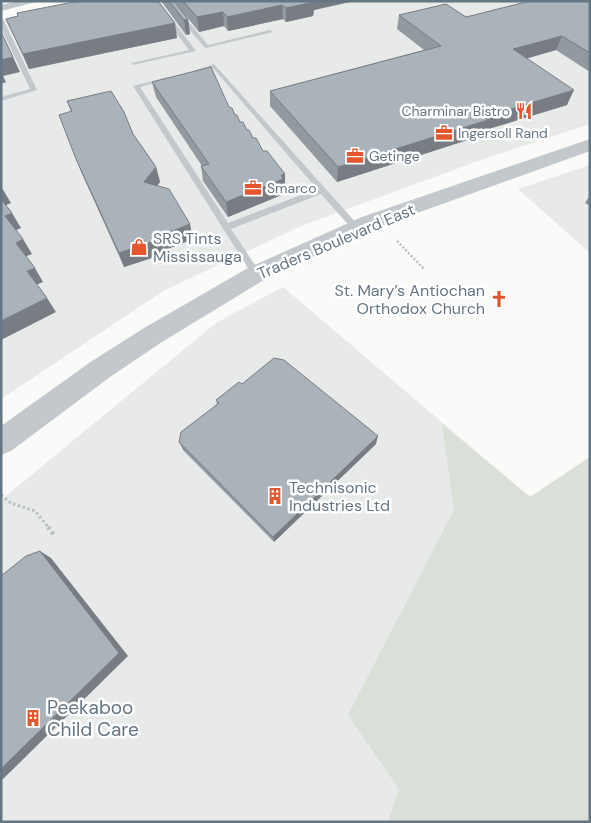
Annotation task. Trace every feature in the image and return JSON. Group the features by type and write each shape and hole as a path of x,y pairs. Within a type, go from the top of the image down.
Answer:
{"street":[{"path":"1,8 35,1"},
{"name":"Traders Boulevard East","path":"1,442 102,369 153,335 256,274 356,228 590,145"}],"lane":[{"path":"134,64 193,51 155,1"},
{"path":"168,1 207,48 270,32"},
{"path":"1,21 34,90 1,99"},
{"path":"188,73 214,66 356,228"},
{"path":"171,77 136,86 256,274"},
{"path":"227,227 323,190"}],"path":[{"path":"397,241 424,270"},
{"path":"1,495 11,503 35,511 54,535"}],"shaded area":[{"path":"93,1 590,1 590,124 481,160 301,226 163,291 1,399 1,19"},
{"path":"590,165 590,253 518,189"},
{"path":"283,287 530,497 590,457 590,822 1,822 1,500 216,323"},
{"path":"442,424 530,497 590,457 590,822 388,822 399,789 348,715 454,510"}],"building":[{"path":"79,1 158,1 175,23 23,54 6,19 18,16 17,13"},
{"path":"169,1 174,1 188,19 184,20"},
{"path":"183,1 314,2 286,8 282,5 227,17 223,12 197,17"},
{"path":"530,1 590,1 590,53 562,36 513,49 574,90 484,117 488,120 338,167 270,91 441,46 399,15 446,4 466,17"},
{"path":"1,32 13,57 1,60"},
{"path":"211,67 229,107 232,108 240,122 243,122 253,138 256,138 263,151 267,151 285,174 281,175 283,179 226,202 201,166 209,164 152,82"},
{"path":"111,91 124,112 133,134 156,167 144,182 169,189 190,224 155,238 157,240 119,253 76,159 59,115 72,111 67,101"},
{"path":"1,199 12,213 5,216 23,239 16,243 35,268 27,271 47,298 1,321"},
{"name":"Technisonic Industries Ltd","path":"274,358 284,360 378,436 273,537 179,442 181,432 219,403 216,400 239,382 242,384"},
{"name":"Peekaboo Child Care","path":"40,551 119,653 1,769 1,576 26,556"}],"place":[{"name":"Charminar Bistro","path":"524,111"},
{"name":"Ingersoll Rand","path":"444,133"},
{"name":"Getinge","path":"355,156"},
{"name":"Smarco","path":"253,188"},
{"name":"SRS Tints Mississauga","path":"139,247"},
{"name":"St. Mary’s Antiochan Orthodox Church","path":"499,299"},
{"name":"Technisonic Industries Ltd","path":"275,496"},
{"name":"Peekaboo Child Care","path":"33,718"}]}
